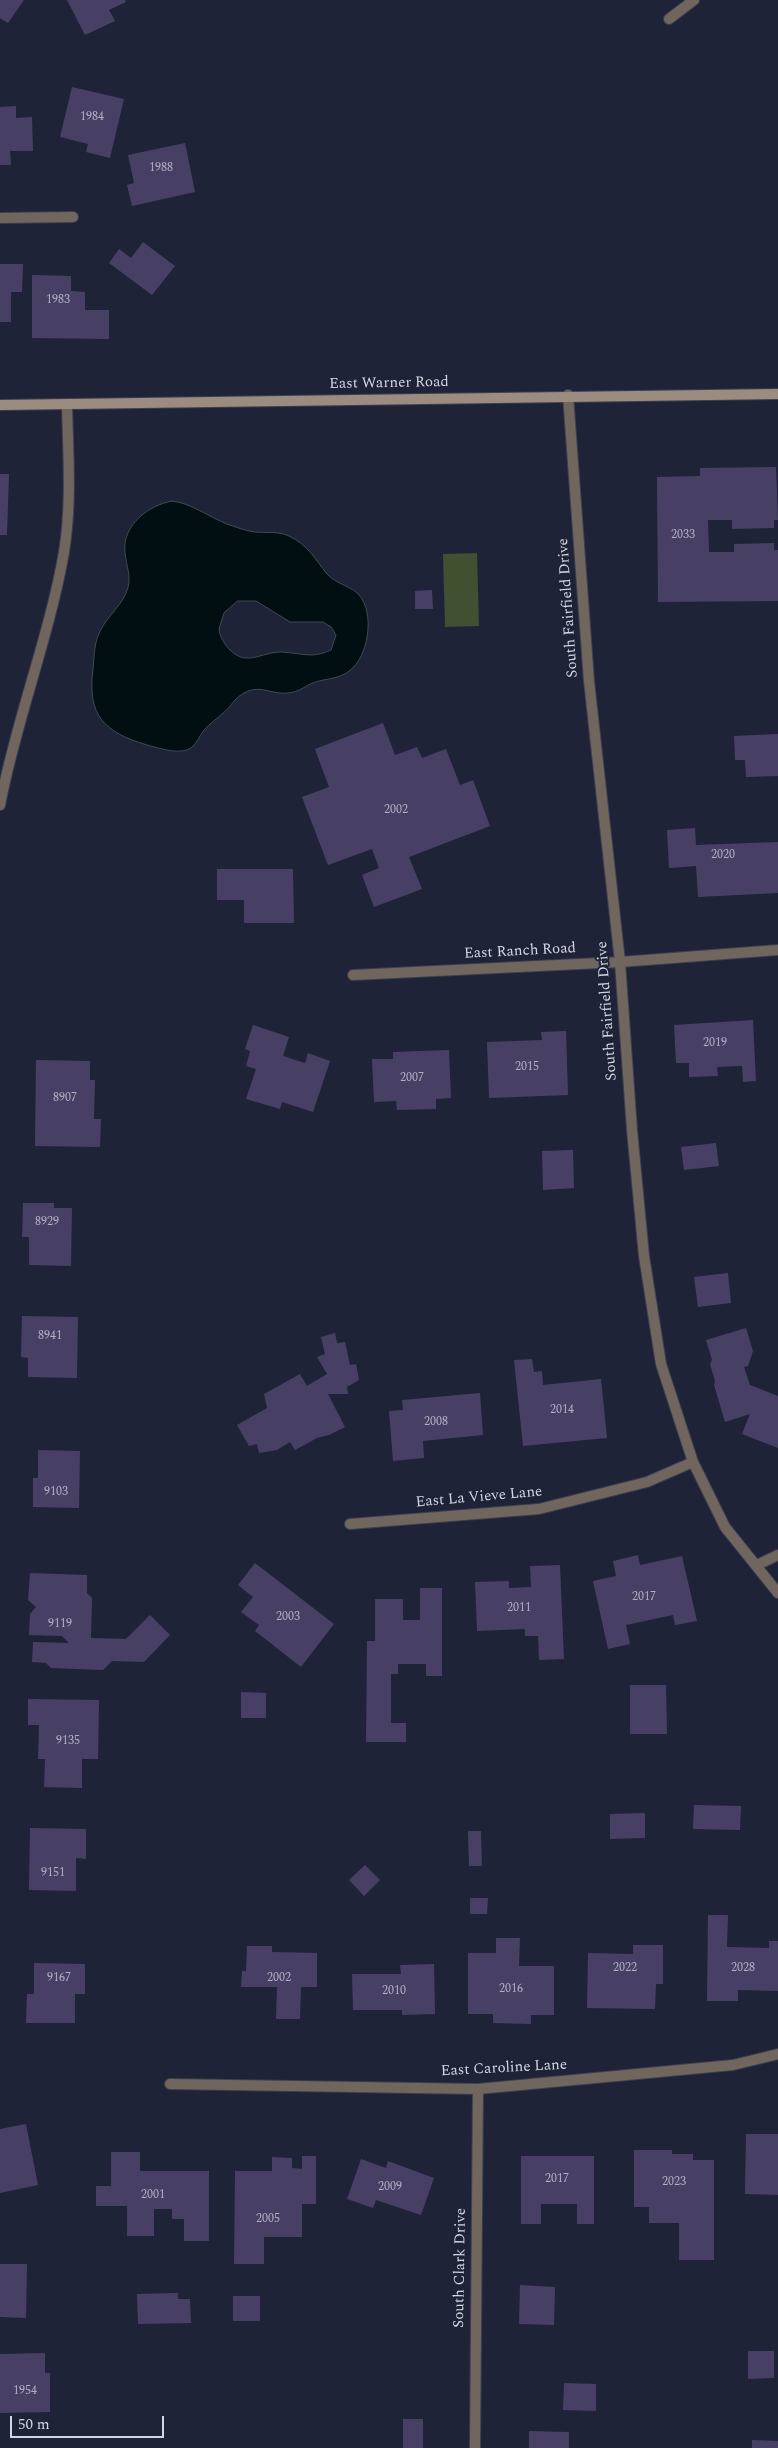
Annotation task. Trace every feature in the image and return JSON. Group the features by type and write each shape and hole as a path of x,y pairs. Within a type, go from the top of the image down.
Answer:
{"main road":[{"name":"East Warner Road","path":"0,405 568,395 778,394"}],"street":[{"path":"669,19 694,0"},
{"path":"0,218 74,217"},
{"name":"South Fairfield Drive","path":"568,395 589,680 620,962 632,1130 644,1256 661,1364 693,1462 725,1527 778,1593"},
{"path":"0,806 4,764 49,619 64,551 69,500 67,404"},
{"name":"East Ranch Road","path":"353,975 620,962 778,950"},
{"name":"East La Vieve Lane","path":"350,1524 539,1509 647,1482 693,1462"},
{"path":"757,1565 778,1555"},
{"name":"East Caroline Lane","path":"170,2084 478,2089 732,2065 778,2054"},
{"name":"South Clark Drive","path":"475,2448 478,2089"}],"green space":[{"path":"477,553 479,626 445,627 443,554"}],"shaded area":[{"path":"179,502 237,528 255,532 285,534 301,544 311,553 330,577 356,592 366,607 368,616 367,637 357,663 345,674 312,683 295,692 278,693 256,689 249,691 239,697 206,728 188,750 177,751 147,745 132,740 109,728 96,710 93,699 92,685 96,644 101,630 120,604 128,588 129,577 125,542 128,533 132,525 146,512 163,503","holes":["238,601 256,601 290,622 323,622 331,627 336,635 331,650 312,655 281,652 248,658 236,655 230,650 220,635 219,629 224,613"]}],"building":[{"path":"0,0 24,0 8,23 0,18"},
{"path":"67,0 125,0 126,2 109,10 115,21 85,35"},
{"path":"72,87 124,99 110,158 86,152 88,144 60,137"},
{"path":"16,106 16,118 32,117 33,151 10,151 11,165 0,165 0,107"},
{"path":"185,143 195,192 132,206 127,185 134,183 128,155"},
{"path":"143,242 175,266 152,295 109,263 119,249 131,258"},
{"path":"0,264 23,264 22,292 11,292 11,322 0,322"},
{"path":"32,275 71,276 71,291 85,292 85,310 109,310 109,339 32,338"},
{"path":"776,467 778,520 774,520 774,528 732,529 732,520 708,520 709,552 734,552 734,544 774,543 774,550 778,550 778,601 658,602 657,477 700,476 700,468"},
{"path":"0,474 9,474 7,535 0,535"},
{"path":"432,590 433,609 415,609 415,591"},
{"path":"383,723 395,755 417,747 422,758 446,749 460,785 473,780 490,826 409,857 422,889 374,907 362,875 379,868 372,849 328,865 302,797 329,787 315,749"},
{"path":"778,734 778,776 746,777 745,760 735,760 734,736"},
{"path":"695,828 696,845 778,842 778,893 698,897 696,866 669,868 667,830"},
{"path":"217,869 293,869 294,923 244,923 244,900 217,900"},
{"path":"753,1020 756,1081 743,1082 742,1066 717,1067 718,1076 689,1077 689,1063 676,1063 674,1025"},
{"path":"253,1025 289,1037 283,1056 305,1063 308,1053 330,1061 313,1112 282,1102 280,1109 246,1099 256,1069 246,1066 250,1051 245,1049"},
{"path":"566,1031 568,1095 489,1098 487,1042 542,1040 541,1032"},
{"path":"449,1050 451,1098 436,1099 436,1109 397,1110 396,1101 374,1102 372,1059 393,1059 393,1052"},
{"path":"36,1060 90,1061 90,1080 95,1080 94,1119 101,1119 100,1147 35,1146"},
{"path":"716,1143 719,1166 684,1170 681,1147"},
{"path":"573,1150 574,1188 543,1190 542,1151"},
{"path":"23,1203 54,1203 54,1208 72,1208 71,1266 29,1265 29,1237 22,1237"},
{"path":"728,1273 731,1303 698,1307 694,1277"},
{"path":"22,1316 78,1317 77,1378 28,1377 28,1358 21,1357"},
{"path":"746,1328 753,1351 748,1366 744,1367 750,1385 778,1396 778,1448 742,1434 750,1414 725,1422 714,1385 715,1381 710,1364 712,1360 706,1340"},
{"path":"335,1333 337,1343 345,1342 350,1365 356,1364 359,1380 347,1387 348,1394 328,1394 345,1427 329,1435 317,1438 295,1450 290,1442 277,1450 259,1453 257,1444 249,1446 237,1425 267,1408 264,1394 300,1374 307,1386 327,1374 317,1357 325,1354 321,1337"},
{"path":"532,1359 534,1372 542,1371 543,1385 601,1379 607,1438 523,1446 514,1360"},
{"path":"480,1393 483,1435 423,1441 424,1458 393,1461 389,1411 403,1410 402,1400"},
{"path":"38,1450 80,1451 79,1508 33,1507 33,1478 38,1478"},
{"path":"638,1555 640,1565 682,1556 697,1621 675,1625 673,1615 626,1625 630,1644 608,1649 593,1581 616,1576 613,1561"},
{"path":"255,1563 334,1624 301,1667 255,1631 259,1625 241,1612 253,1597 238,1585"},
{"path":"560,1565 564,1659 539,1660 538,1636 525,1636 525,1629 477,1631 475,1582 509,1581 509,1588 531,1587 530,1566"},
{"path":"30,1573 87,1575 87,1593 92,1598 91,1638 126,1639 150,1615 170,1635 144,1662 112,1661 103,1670 51,1668 46,1663 32,1662 33,1642 69,1643 62,1636 29,1635 30,1614 36,1607 28,1600"},
{"path":"420,1588 442,1588 442,1676 426,1676 426,1664 398,1664 398,1674 391,1674 391,1723 406,1723 406,1742 366,1742 367,1641 375,1641 375,1599 403,1599 403,1620 420,1620"},
{"path":"630,1685 666,1685 667,1734 630,1734"},
{"path":"241,1692 266,1693 266,1718 241,1718"},
{"path":"28,1699 99,1700 98,1759 82,1759 82,1788 44,1787 45,1759 38,1759 39,1725 28,1725"},
{"path":"694,1805 741,1806 740,1830 693,1829"},
{"path":"645,1813 645,1838 610,1839 610,1814"},
{"path":"30,1828 86,1829 86,1859 76,1858 76,1891 29,1890"},
{"path":"468,1831 481,1831 482,1866 469,1866"},
{"path":"365,1865 380,1880 364,1896 349,1880"},
{"path":"470,1898 488,1898 487,1914 470,1914"},
{"path":"708,1915 728,1915 727,1947 769,1948 769,1941 778,1941 778,1991 738,1990 738,2001 707,2001"},
{"path":"496,1938 520,1938 519,1966 554,1966 554,2015 531,2015 531,2024 493,2023 493,2014 468,2014 468,1953 496,1953"},
{"path":"633,1945 663,1945 663,1984 656,1984 655,2009 587,2008 588,1953 633,1954"},
{"path":"247,1946 272,1946 272,1952 317,1953 317,1987 301,1987 300,2019 276,2019 277,1987 241,1987 242,1971 246,1971"},
{"path":"34,1963 85,1964 85,1994 75,1994 75,2023 26,2023 27,1994 34,1994"},
{"path":"434,1964 435,2014 402,2015 402,2010 353,2010 352,1974 401,1974 400,1965"},
{"path":"26,2124 38,2185 0,2193 0,2129"},
{"path":"746,2134 778,2134 778,2195 745,2194"},
{"path":"634,2150 672,2150 672,2154 693,2154 693,2160 714,2160 714,2260 679,2260 679,2223 649,2223 649,2207 634,2207"},
{"path":"111,2152 140,2152 140,2171 209,2171 209,2241 184,2241 184,2219 172,2219 172,2209 154,2209 154,2236 127,2236 127,2206 96,2206 96,2186 111,2186"},
{"path":"302,2156 316,2156 316,2204 302,2204 302,2237 264,2237 264,2264 234,2264 235,2171 272,2171 272,2157 292,2158 292,2168 302,2169"},
{"path":"521,2156 594,2156 594,2224 577,2224 577,2204 541,2204 541,2224 521,2224"},
{"path":"361,2159 386,2168 388,2161 434,2178 421,2215 376,2200 373,2208 347,2199"},
{"path":"0,2264 27,2264 26,2318 0,2317"},
{"path":"520,2285 555,2287 554,2325 519,2324"},
{"path":"178,2293 178,2299 190,2299 191,2323 138,2324 137,2294"},
{"path":"233,2296 260,2296 260,2321 233,2321"},
{"path":"748,2351 774,2351 774,2378 748,2379"},
{"path":"45,2353 45,2373 50,2373 50,2412 0,2413 0,2354"},
{"path":"564,2383 596,2384 596,2411 563,2410"},
{"path":"403,2419 423,2419 423,2448 403,2448"},
{"path":"529,2431 569,2432 569,2448 529,2448"},
{"path":"752,2440 778,2441 778,2448 752,2448"}]}
